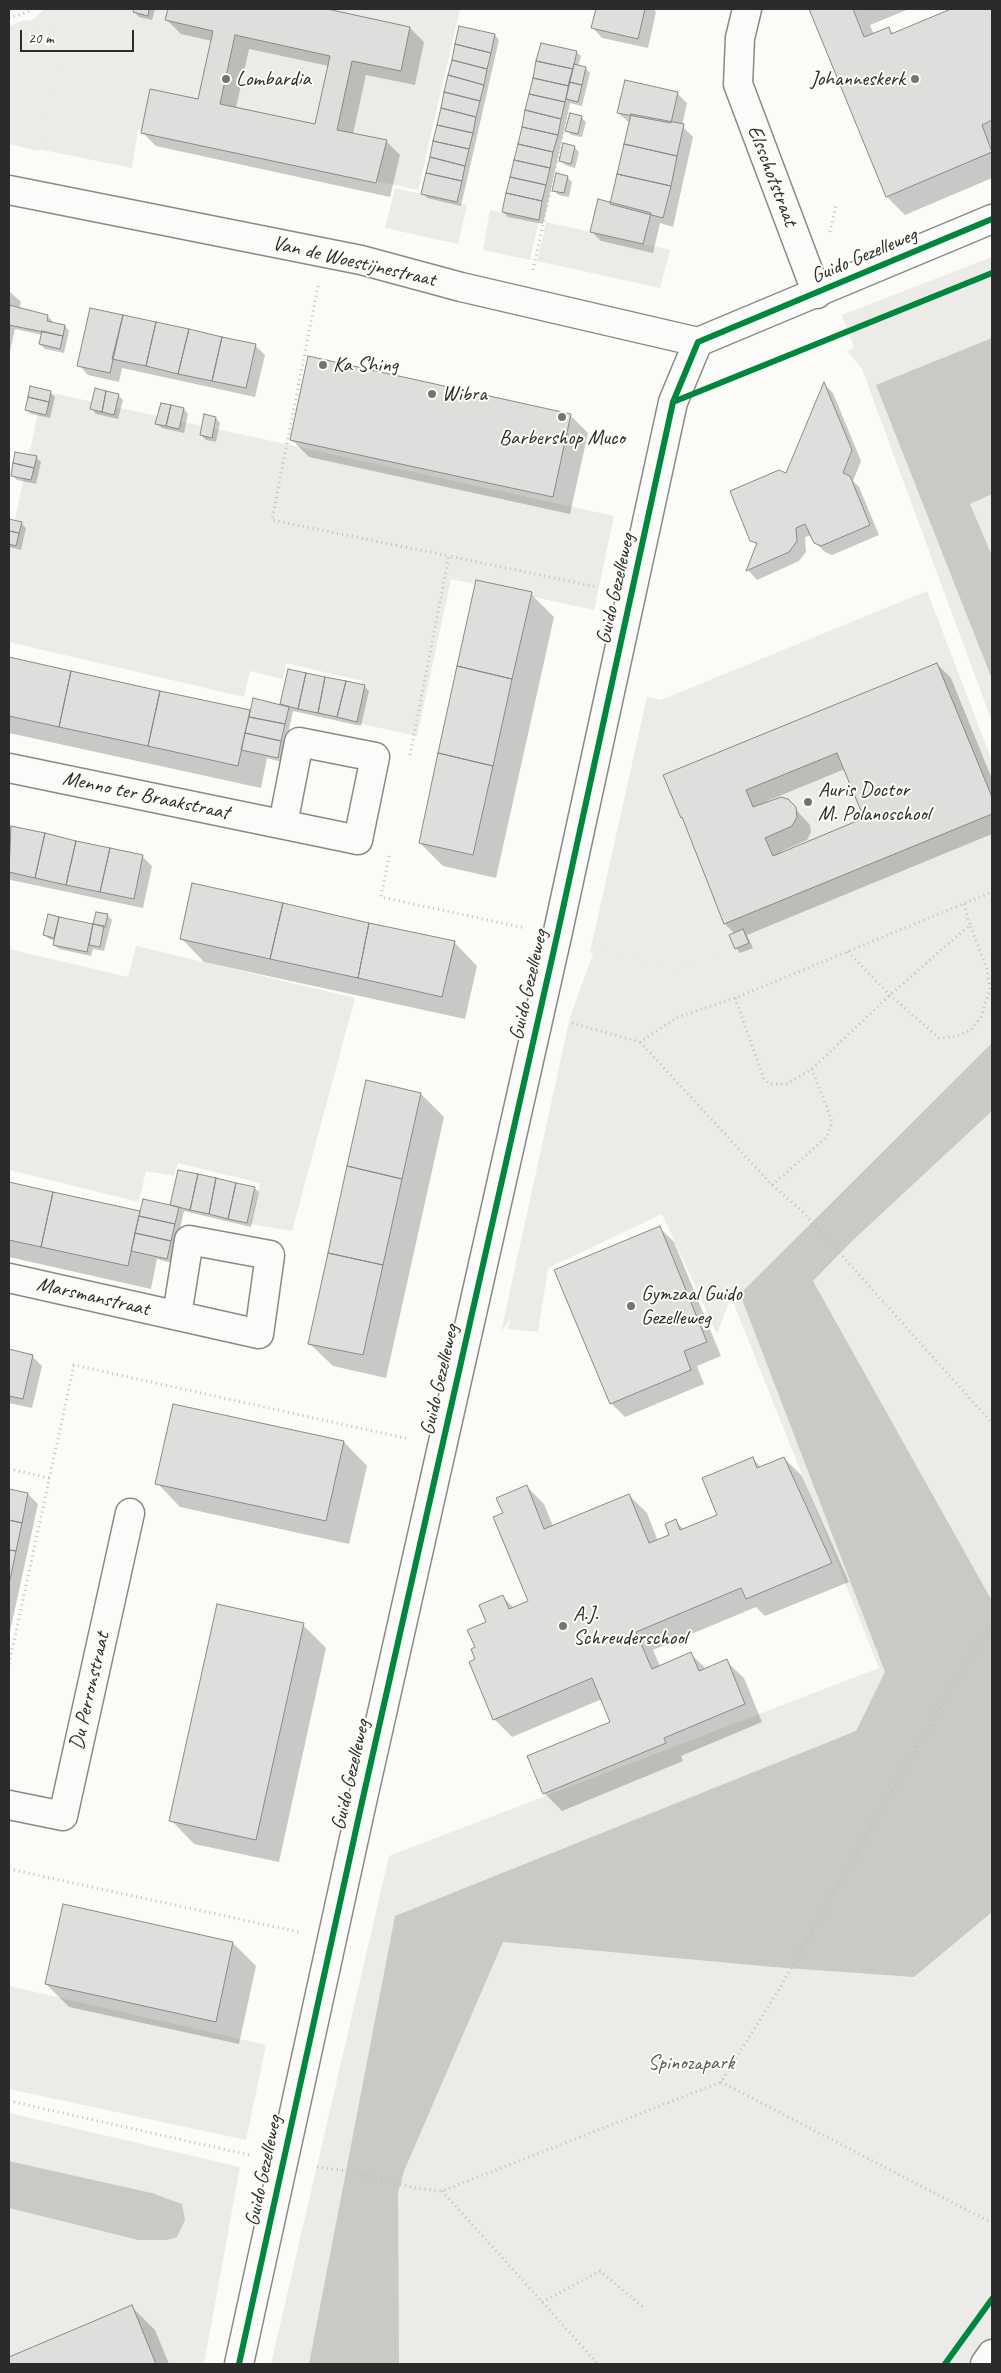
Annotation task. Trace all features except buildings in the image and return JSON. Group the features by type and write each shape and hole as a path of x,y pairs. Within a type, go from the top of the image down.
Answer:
{"street":[{"name":"Elsschotstraat","path":"746,9 740,38 738,84 817,294"},
{"name":"Van de Woestijnestraat","path":"9,190 324,253 698,342"},
{"name":"Guido Gezelleweg","path":"239,2364 282,2162 540,1014 673,402 698,342 817,294 992,219"},
{"name":"Menno ter Braakstraat","path":"9,768 283,824"},
{"name":"Marsmanstraat","path":"9,1278 177,1315"},
{"name":"Du Perronstraat","path":"9,1805 63,1816 130,1513"},
{"path":"985,2364 992,2354"}],"path":[{"path":"9,18 28,12 31,9"},
{"path":"526,302 569,105"},
{"path":"324,253 272,520 631,594"},
{"path":"408,761 449,556"},
{"path":"391,848 381,897 557,936"},
{"path":"640,1042 678,1017 735,998 992,892"},
{"path":"847,951 890,995 939,1038 955,1037 971,1030 981,1017 990,989 987,969 964,904"},
{"path":"735,998 764,1079 770,1084 786,1084 812,1069 890,995 970,925"},
{"path":"540,1014 640,1042 772,1185 801,1210 992,1423"},
{"path":"772,1185 827,1137 832,1121 812,1069"},
{"path":"9,1664 74,1365 442,1446"},
{"path":"9,1469 49,1478"},
{"path":"341,2170 416,2188 442,2191 721,2082 778,1991 933,1718 992,1623"},
{"path":"9,1869 332,1939"},
{"path":"721,2082 992,2223"},
{"path":"9,2101 282,2162"},
{"path":"442,2191 598,2364"},
{"path":"542,2302 600,2270 644,2308"}],"shaded area":[{"name":"Lombardia","path":"45,9 460,9 418,190 138,130 132,168 9,143 9,28 32,20"},
{"path":"992,338 992,494 970,504 992,556 992,679 876,385"},
{"name":"Auris Doctor M. Polanoschool","path":"927,591 992,761 992,843 674,977 590,952 647,697 661,700"},
{"path":"992,1043 992,1111 851,1242 813,1281 992,1601 992,1912 914,1977 773,1967 503,1942 404,2171 398,2193 399,2364 309,2364 395,1916 856,1731 885,1672 740,1294"},
{"path":"9,2161 152,2193 182,2204 185,2220 177,2237 167,2240 138,2240 9,2208"}],"green space":[{"path":"25,20 64,31 39,151 9,144 9,26"},
{"path":"395,188 467,205 458,244 385,228"},
{"path":"490,210 539,220 530,260 483,250"},
{"path":"546,222 670,250 660,288 537,261"},
{"path":"992,257 992,722 862,369 847,351 854,348 842,315"},
{"path":"43,391 614,516 594,610 451,579 417,736 353,722 362,681 286,663 283,679 250,671 244,697 9,642 9,546"},
{"name":"Spinozapark","path":"992,833 992,2364 271,2364 389,1856 879,1668 734,1304 730,1299 717,1334 662,1214 548,1268 538,1332 508,1329 510,1319 501,1332 570,1017 595,948 673,972"},
{"path":"136,946 355,998 292,1231 250,1224 260,1183 178,1163 174,1176 146,1171 139,1202 9,1170 9,949 128,977"},
{"path":"9,1986 266,2045 246,2140 9,2089"},
{"path":"9,2113 240,2167 204,2364 156,2364 132,2306 9,2357 9,2208 138,2240 167,2240 182,2204 152,2193 9,2161"}],"cycle path":[{"path":"239,2364 362,1802 557,936 673,402 698,342 992,219"},
{"path":"673,402 992,273"},
{"path":"945,2364 992,2299"}],"place":[{"name":"Lombardia","path":"226,79"},
{"name":"Johanneskerk","path":"915,79"},
{"name":"Ka Shing","path":"323,365"},
{"name":"Wibra","path":"432,394"},
{"name":"Barbershop Muco","path":"562,417"},
{"name":"Auris Doctor M. Polanoschool","path":"808,802"},
{"name":"Gymzaal Guido Gezelleweg","path":"631,1306"},
{"name":"A.J. Schreuderschool","path":"563,1626"}]}
